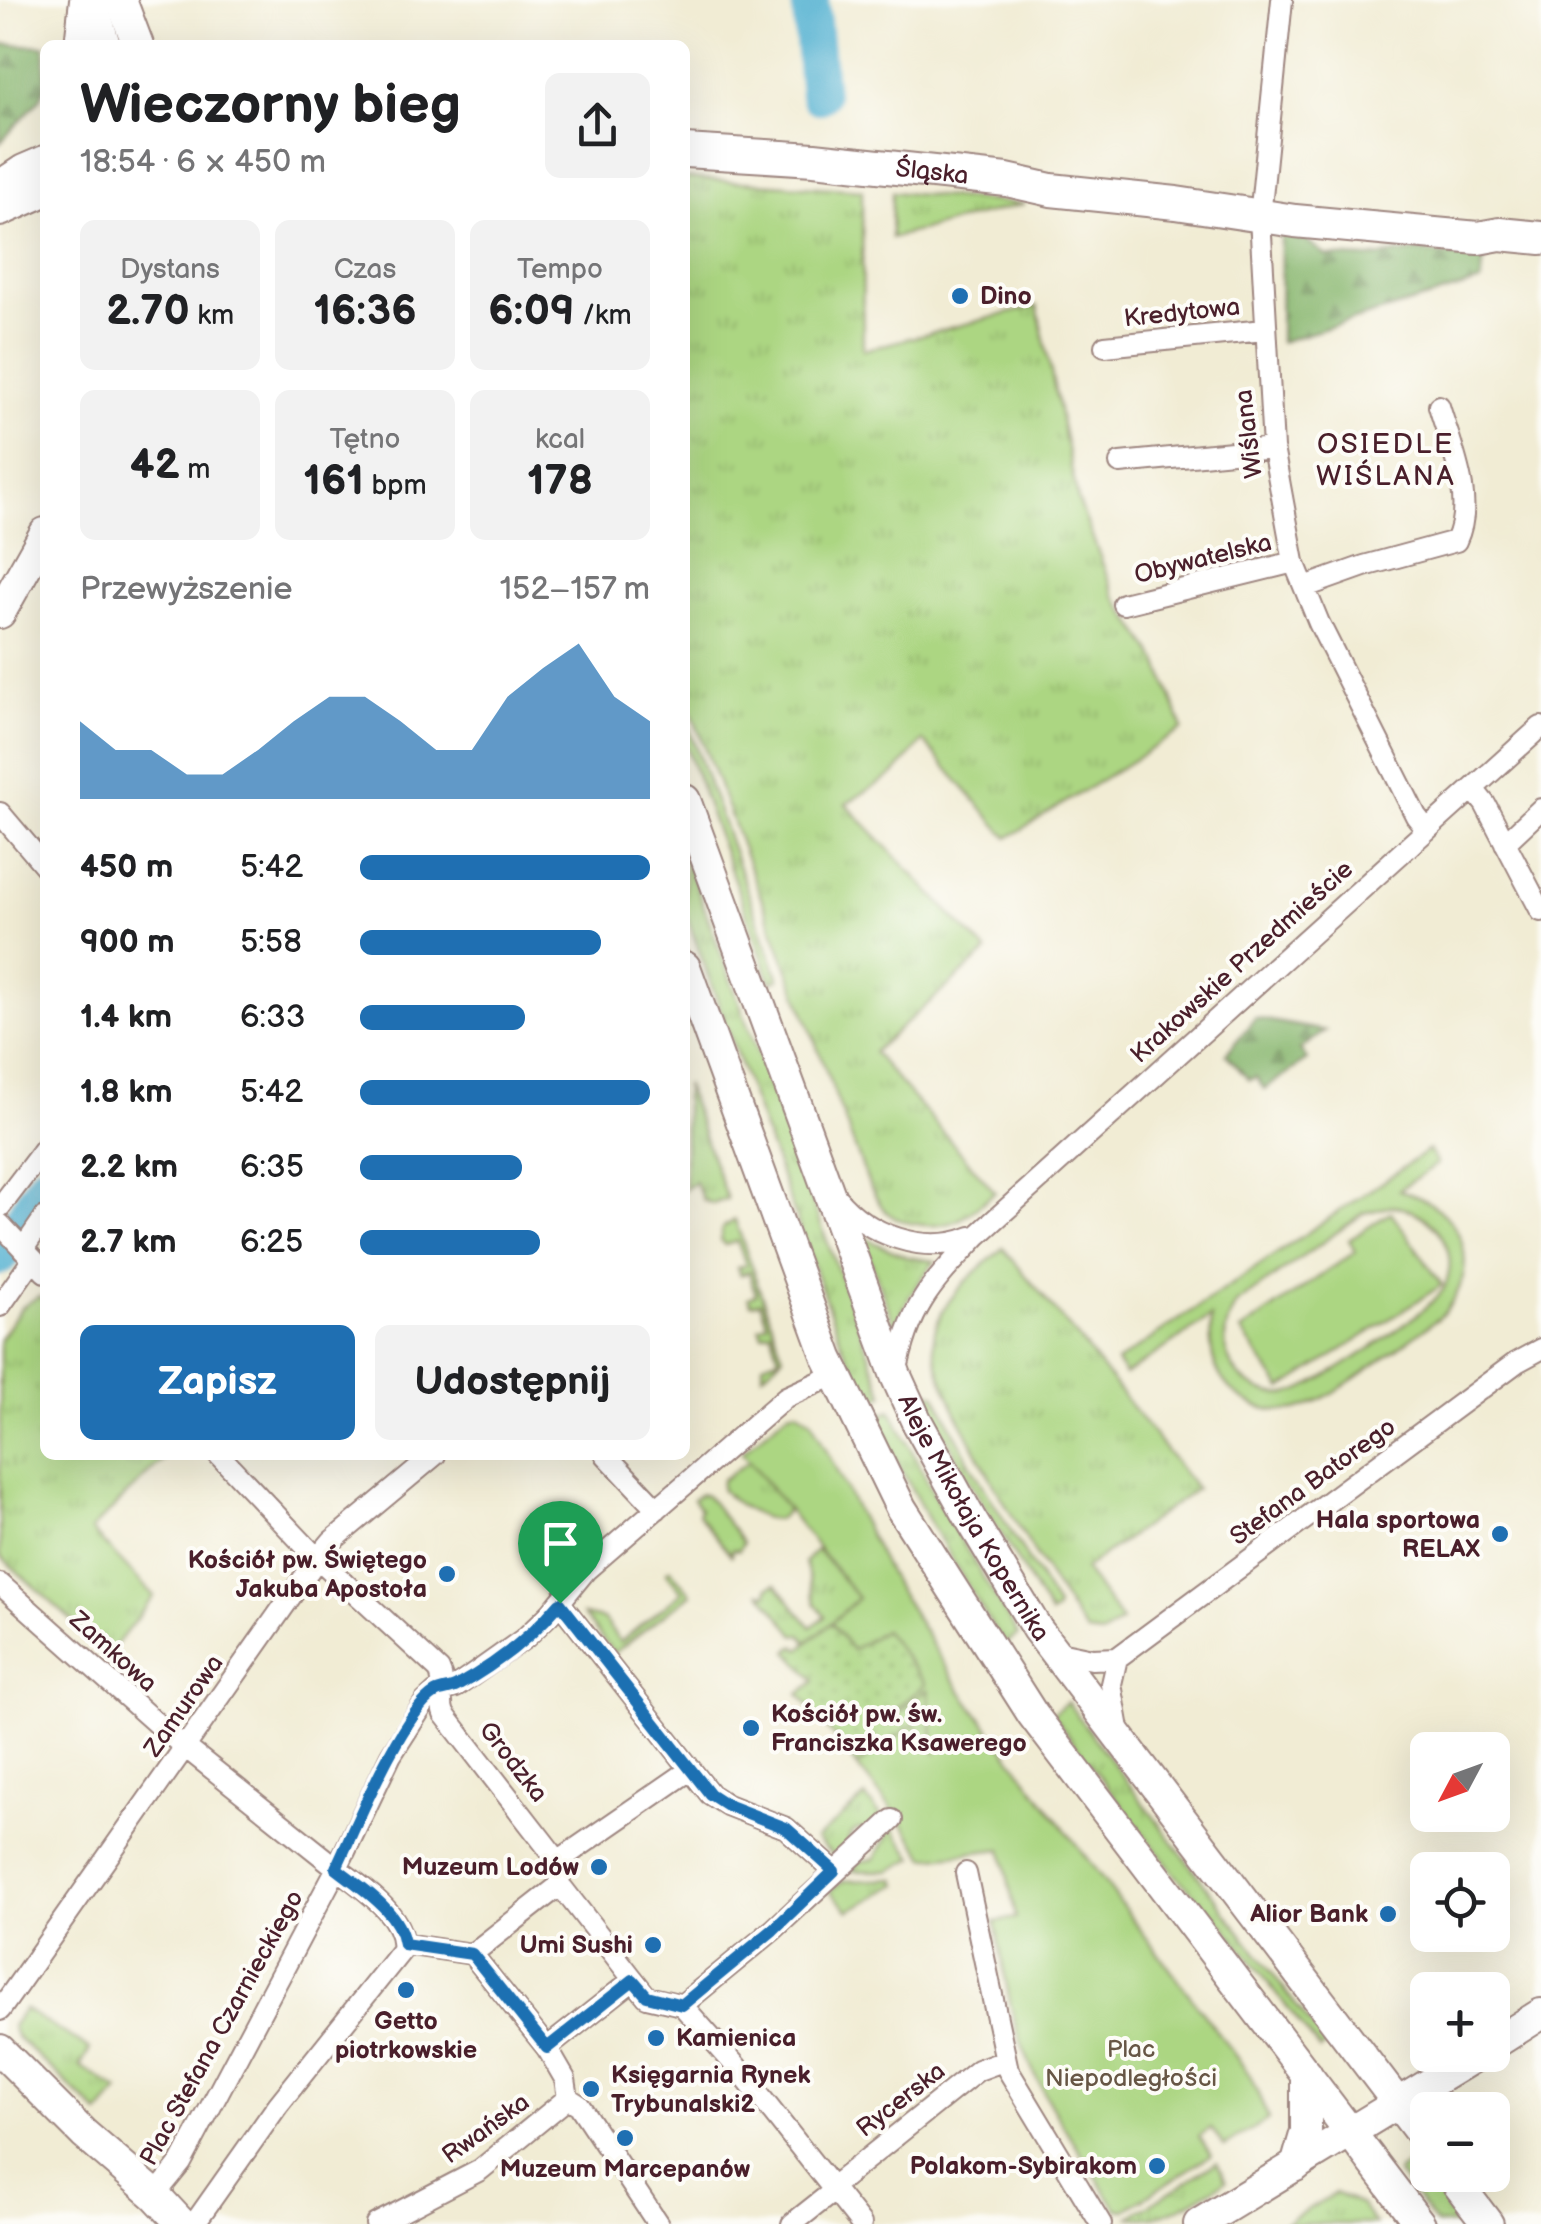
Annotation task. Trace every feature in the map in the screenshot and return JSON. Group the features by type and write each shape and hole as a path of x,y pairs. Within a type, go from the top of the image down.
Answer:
{"main road":[{"path":"81,40 88,0"},
{"path":"88,0 104,40"},
{"path":"122,0 136,40"},
{"path":"0,210 28,178 40,150"},
{"name":"Śląska","path":"690,151 814,159 1007,180 1051,190 1260,207 1478,238 1500,234 1541,238"},
{"path":"0,613 40,542"},
{"name":"Aleje Mikołaja Kopernika","path":"690,814 896,1376 970,1518 1054,1651 1410,2120"},
{"path":"690,980 835,1375 900,1508 1033,1714 1420,2224"},
{"path":"1510,2034 1541,2014"},
{"path":"0,2050 182,2224"},
{"path":"1199,2224 1450,2072"},
{"path":"1296,2166 1306,2132 1306,2073"},
{"path":"1464,2192 1488,2224"}],"street":[{"name":"Wiślana","path":"1282,0 1260,207 1273,448 1294,562 1319,623 1427,830"},
{"name":"Kredytowa","path":"1105,346 1264,330"},
{"path":"1305,587 1456,541 1464,521 1464,507 1459,475 1438,406"},
{"path":"1120,463 1273,448"},
{"name":"Obywatelska","path":"1123,604 1294,562"},
{"name":"Krakowskie Przedmieście","path":"896,1376 904,1333 915,1312 932,1284 978,1235 1541,727"},
{"path":"1473,789 1541,911"},
{"path":"1505,844 1541,810"},
{"path":"0,813 40,860"},
{"path":"0,1207 40,1155"},
{"path":"820,1176 853,1214 878,1230 905,1240 944,1246 978,1235"},
{"path":"0,1306 21,1246 40,1223"},
{"name":"Stefana Batorego","path":"1117,1658 1510,1367 1541,1350"},
{"path":"444,1690 456,1687 494,1662 542,1623 586,1570 789,1395 835,1375"},
{"name":"Grodzka","path":"223,1460 317,1558 439,1670 444,1714 558,1861"},
{"name":"Zamurowa","path":"0,2010 317,1558 429,1460"},
{"path":"611,1460 658,1509"},
{"name":"Zamkowa","path":"0,1584 186,1748 336,1868"},
{"path":"560,1603 717,1800 786,1828 834,1871"},
{"path":"1054,1651 1092,1659 1117,1658 1111,1684 1120,1740"},
{"name":"Plac Stefana Czarnieckiego","path":"155,2196 181,2163 409,1724 425,1702 444,1690"},
{"path":"690,1770 558,1861 560,1885 647,1996 682,2005 736,2066 861,2224"},
{"path":"682,2005 773,1930 892,1820"},
{"path":"194,2224 278,2105 396,1961 404,1944 394,1921 336,1868"},
{"path":"966,1873 1005,2060 1018,2090 1101,2224"},
{"path":"472,1954 560,1885"},
{"path":"404,1944 472,1954 547,2048 565,2079 568,2098 579,2105 658,2224"},
{"path":"547,2048 633,1980"},
{"name":"Rycerska","path":"792,2224 978,2070 1005,2060"},
{"name":"Rwańska","path":"376,2224 480,2170 568,2098"}],"green space":[{"path":"0,44 40,46 40,99 0,143"},
{"path":"690,178 862,190 863,350 1037,306 1078,500 1115,596 1158,661 1183,729 1008,838 923,741 894,774 846,804 987,952 873,1052 995,1192 956,1221 920,1225 893,1217 883,1209 869,1185 690,708"},
{"path":"892,192 1024,204 891,238"},
{"path":"1281,233 1301,236 1326,256 1369,258 1415,251 1484,259 1481,282 1280,342"},
{"path":"690,731 779,979 771,982 690,758"},
{"path":"690,870 884,1395 868,1403 841,1342 690,926"},
{"path":"1255,1018 1325,1031 1300,1049 1307,1060 1264,1089 1256,1077 1249,1080 1226,1054"},
{"path":"690,1098 727,1199 713,1204 703,1200 695,1182 690,1186"},
{"path":"1429,1150 1437,1164 1399,1190 1421,1198 1453,1225 1465,1260 1462,1279 1454,1299 1439,1318 1367,1370 1327,1396 1295,1410 1257,1406 1236,1394 1221,1378 1211,1349 1211,1317 1125,1375 1117,1362","holes":["1392,1206 1431,1223 1446,1246 1449,1273 1435,1299 1370,1348 1300,1390 1271,1393 1244,1380 1234,1369 1225,1345 1226,1328 1236,1304 1364,1213"]},
{"path":"1391,1212 1442,1285 1282,1389 1241,1331 1355,1252 1349,1240"},
{"path":"735,1220 783,1356 763,1374 763,1363 779,1357 771,1331 762,1334 759,1327 767,1323 760,1302 751,1304 748,1298 756,1294 749,1272 740,1275 737,1268 746,1265 737,1241 725,1245 721,1240 722,1228"},
{"path":"862,1237 907,1257 935,1261 910,1295 895,1327"},
{"path":"1003,1248 1196,1489 1084,1569 1122,1621 1102,1635 1086,1633 1047,1574 970,1440 937,1362 934,1337 943,1311 960,1288"},
{"path":"40,1297 40,1460 162,1460 91,1530 154,1596 109,1654 0,1556 0,1339 21,1308"},
{"path":"925,1395 936,1395 973,1469 1057,1607 1050,1615 963,1470"},
{"name":"Plac Niepodległości","path":"797,1410 811,1420 892,1580 961,1691 1249,2074 1269,2119 1224,2146 1211,2128 1199,2136 1211,2155 1125,2210 1117,2209 1067,2131 1033,2071 1019,2035 995,1922 1016,1918 1002,1849 926,1858 857,1766 910,1725 831,1623 858,1598 742,1452 789,1412"},
{"path":"891,1410 938,1502 1018,1635 1004,1645 920,1504 875,1417"},
{"path":"749,1461 786,1507 777,1520 747,1510 721,1489 722,1480"},
{"path":"700,1494 707,1496 743,1543 739,1550 732,1549 731,1555 698,1514 700,1508 693,1499"},
{"path":"817,1549 858,1598 856,1606 807,1642 801,1634 795,1635 761,1593 768,1594 768,1587 776,1584 811,1627 825,1617 815,1603 805,1562"},
{"path":"670,1569 691,1594 614,1653 583,1615 603,1619 620,1642 682,1592 666,1572"},
{"path":"831,1623 852,1650 884,1630 926,1684 897,1708 900,1711 928,1689 935,1752 914,1724 857,1766 799,1694 815,1681 788,1651 795,1646 800,1649"},
{"path":"1067,1702 1326,2045 1320,2050 1224,1925 1177,1877 1052,1714"},
{"path":"865,1797 884,1819 872,1830 852,1833 848,1853 838,1860 816,1839"},
{"path":"892,1827 914,1858 890,1871 850,1871 859,1862 875,1859"},
{"path":"895,1879 898,1884 849,1911 830,1891 843,1881"},
{"path":"24,2009 90,2049 80,2066 119,2091 99,2114 16,2036 12,2026"},
{"path":"1217,2162 1226,2181 1167,2213 1130,2217"},
{"path":"1410,2163 1410,2189 1397,2172"},
{"path":"1412,2192 1438,2192 1461,2224 1436,2224"},
{"path":"1335,2193 1361,2205 1375,2224 1283,2224"}],"water":[{"path":"813,30 825,40 831,95 810,97 801,43"}],"waterway":[{"path":"810,0 819,95"},
{"path":"0,1256 40,1191"}],"place":[{"name":"Dino","path":"960,296"},
{"name":"Hala sportowa RELAX","path":"1500,1534"},
{"name":"Kościół pw. Świętego Jakuba Apostoła","path":"447,1574"},
{"name":"Kościół pw. św. Franciszka Ksawerego","path":"751,1728"},
{"name":"Muzeum Lodów","path":"599,1867"},
{"name":"Alior Bank","path":"1388,1914"},
{"name":"Umi Sushi","path":"653,1945"},
{"name":"Getto piotrkowskie","path":"406,1990"},
{"name":"Kamienica","path":"656,2038"},
{"name":"Księgarnia Rynek Trybunalski2","path":"591,2089"},
{"name":"Muzeum Marcepanów","path":"625,2138"},
{"name":"Polakom-Sybirakom","path":"1157,2166"}],"district":[{"name":"OSIEDLE WIŚLANA","path":"1386,460"}],"route":[{"path":"560,1603 710,1794 727,1805 786,1828 834,1871 773,1930 682,2005 647,1996 633,1980 547,2048 472,1954 404,1944 402,1933 380,1905 336,1868 391,1754 423,1704 436,1692 456,1687 494,1662 560,1603"}]}
